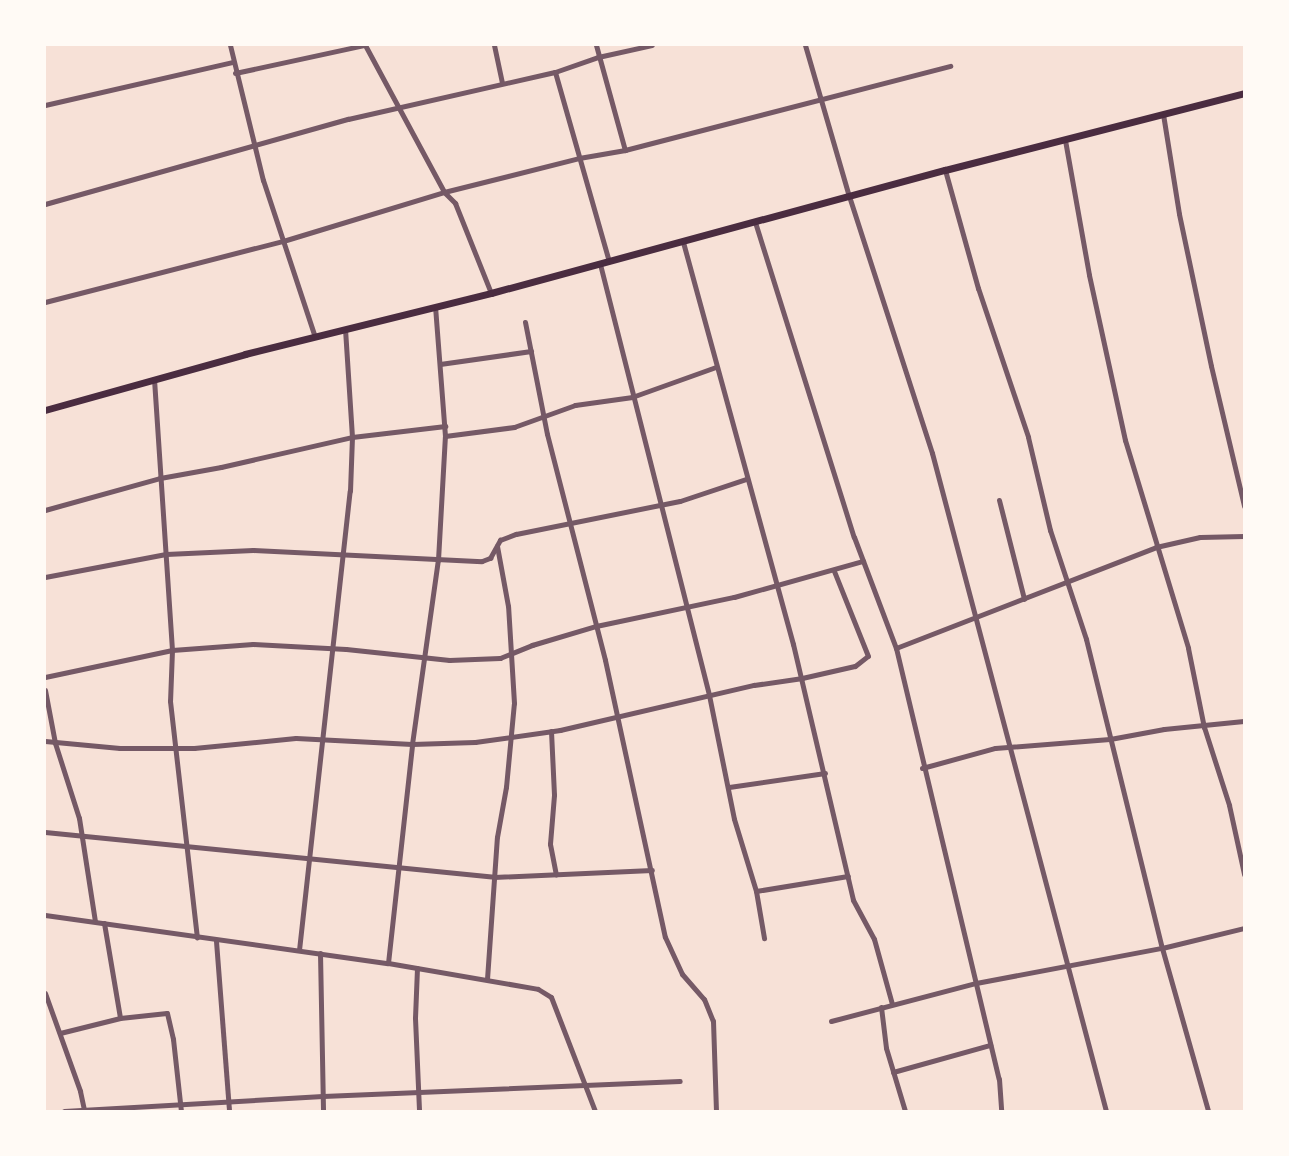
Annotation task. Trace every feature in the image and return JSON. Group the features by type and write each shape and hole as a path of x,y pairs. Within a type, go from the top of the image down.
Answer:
{"main road":[{"path":"45,410 154,379 491,293 945,170 1244,93"}],"street":[{"path":"230,45 234,74 254,146 315,337"},
{"path":"234,74 365,45 444,192 455,203 491,293"},
{"path":"494,45 502,83"},
{"path":"596,45 625,150"},
{"path":"45,204 348,119 555,72 598,57 652,45"},
{"path":"805,45 849,196 932,453 1070,963 1106,1111"},
{"path":"45,105 233,62"},
{"path":"45,302 283,241 444,192 579,158 625,150 950,66"},
{"path":"555,72 609,261"},
{"path":"1163,114 1211,366 1244,506"},
{"path":"1065,140 1125,440 1188,648 1204,727 1229,805 1244,874"},
{"path":"945,170 978,288 1028,437 1065,581 1086,639 1162,948 1208,1111"},
{"path":"755,222 863,561 896,648 922,768 999,1079 1001,1111"},
{"path":"684,242 775,587 802,678 853,900 874,939 892,1004"},
{"path":"600,264 632,397 709,695 734,818 756,891 764,938"},
{"path":"388,963 400,868 412,744 438,560 445,426 435,307"},
{"path":"525,322 543,415 596,626 652,870 665,937 682,974 704,999 713,1021 716,1111"},
{"path":"299,950 350,491 352,437 345,330"},
{"path":"440,364 530,351"},
{"path":"445,436 514,427 575,405 632,397 716,367"},
{"path":"154,379 172,650 170,701 197,937"},
{"path":"45,510 160,478 221,467 352,437 445,426"},
{"path":"45,577 166,554 253,550 482,561 490,558 497,545 511,536 569,522 660,505 708,493 746,479"},
{"path":"999,500 1024,599"},
{"path":"896,648 1156,547 1200,537 1244,536"},
{"path":"487,979 494,876 514,703 512,654 497,545"},
{"path":"45,677 172,650 254,644 334,648 482,660 512,654 596,626 775,587 863,561"},
{"path":"45,741 175,748 296,738 412,744 511,738 551,732 709,695 802,678 855,666 868,656 834,571"},
{"path":"45,690 55,743 81,836 95,920"},
{"path":"922,768 1012,746 1110,739 1164,728 1204,727 1244,721"},
{"path":"551,732 554,795 550,844 556,874"},
{"path":"729,787 824,773"},
{"path":"45,832 494,876 652,870"},
{"path":"756,891 848,876"},
{"path":"45,915 95,920 216,941 299,950 388,963 538,989 551,997 595,1111"},
{"path":"104,923 120,1018"},
{"path":"831,1021 976,983 1070,963 1162,948 1244,928"},
{"path":"216,941 229,1111"},
{"path":"320,953 324,1111"},
{"path":"417,968 415,1018 419,1111"},
{"path":"45,994 60,1033 84,1110"},
{"path":"881,1007 886,1048 905,1111"},
{"path":"60,1033 120,1018 167,1013 174,1039 181,1111"},
{"path":"893,1072 990,1045"},
{"path":"64,1111 180,1103 586,1086 680,1080"}]}
